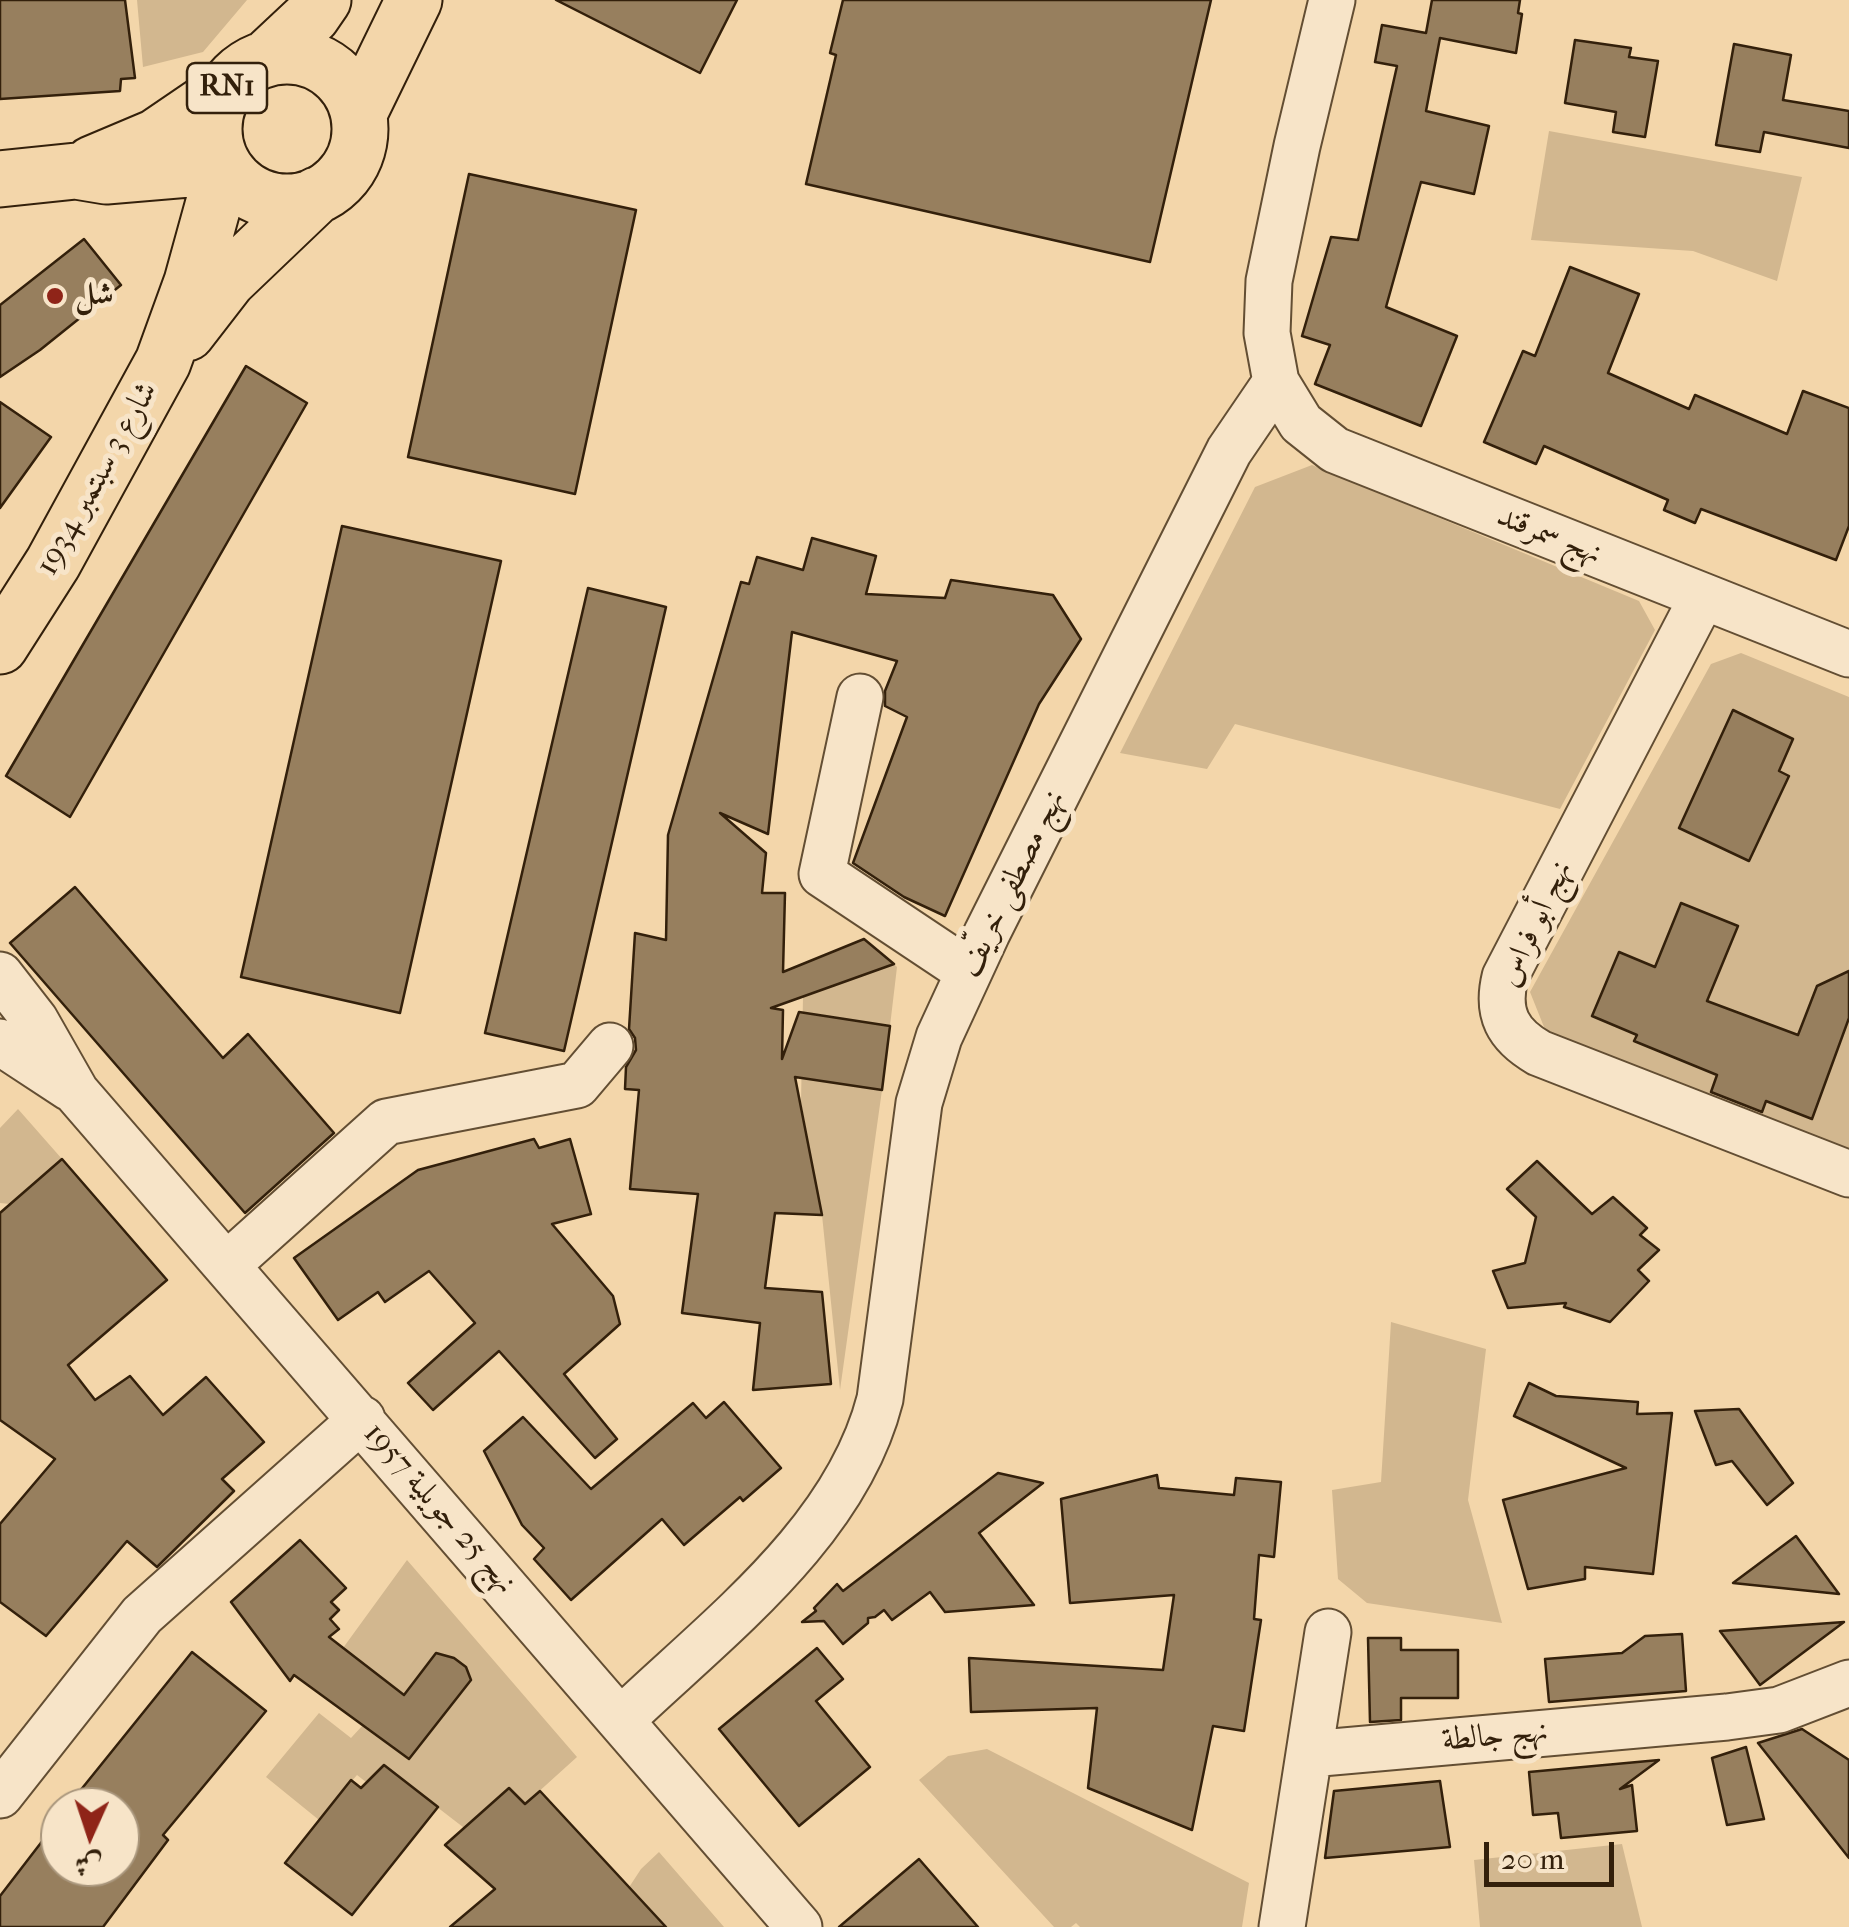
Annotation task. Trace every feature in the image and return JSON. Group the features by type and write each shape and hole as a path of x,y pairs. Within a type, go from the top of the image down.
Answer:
{"main road":[{"name":"RN1","path":"164,362 192,282 224,166 216,148 217,109 246,74 312,16 323,0"},
{"name":"RN1","path":"164,362 228,280 348,170 357,152 359,113 414,0"},
{"name":"RN1","path":"246,74 286,55 306,58 341,78 359,113"},
{"path":"91,174 156,136 246,74"},
{"path":"0,179 224,166 238,183 255,194 297,201 318,195"},
{"path":"91,174 150,194 170,214 186,247 192,282"},
{"name":"شارع 3 سبتمبر 1934","path":"0,646 54,563 164,362"}],"street":[{"path":"1276,382 1267,333 1269,281 1332,0"},
{"name":"نهج سمرقند","path":"1276,382 1302,424 1335,450 1849,654"},
{"name":"نهج مصطفى خريّف","path":"620,1720 775,1573 812,1532 846,1484 872,1434 880,1399 919,1103 939,1037 1229,451 1276,382"},
{"name":"نهج أبو فراس","path":"1702,598 1505,977 1502,1009 1518,1042 1539,1054 1849,1174"},
{"path":"860,697 822,874 969,972"},
{"name":"نهج 25 جويلية 1957","path":"0,975 36,1020 76,1092 799,1927"},
{"name":"نهج 25 جويلية 1957","path":"0,1042 76,1092"},
{"path":"228,1264 386,1122 577,1085 610,1046"},
{"path":"0,1795 142,1615 362,1419"},
{"path":"1282,1927 1328,1632"},
{"name":"نهج جالطة","path":"1310,1754 1727,1717 1779,1710 1849,1682"}],"shaded area":[{"path":"137,0 247,0 203,52 143,67"},
{"path":"1549,131 1802,177 1777,281 1693,251 1531,240"},
{"path":"1312,465 1639,601 1655,630 1560,809 1235,724 1207,769 1120,753 1255,487"},
{"path":"1741,653 1849,697 1849,1155 1548,1037 1530,992 1711,664"},
{"path":"894,964 897,967 890,1026 853,1020 882,1090 840,1390 822,1215 801,1102 803,997"},
{"path":"18,1109 62,1159 28,1188 23,1215 10,1204 0,1203 0,1128"},
{"path":"1391,1322 1486,1349 1468,1500 1502,1623 1367,1603 1338,1579 1332,1490 1381,1482"},
{"path":"407,1560 577,1757 525,1804 508,1789 484,1810 472,1834 437,1807 420,1824 357,1775 319,1820 266,1777 319,1713 351,1738 363,1725 409,1759 471,1680 458,1662 437,1653 404,1695 343,1648"},
{"path":"987,1749 1249,1883 1242,1927 1080,1927 1076,1923 1071,1927 1054,1927 919,1780 948,1756"},
{"path":"1622,1844 1642,1927 1480,1927 1474,1860"},
{"path":"659,1852 724,1927 603,1927 641,1869"}],"building":[{"path":"0,0 125,0 135,78 121,79 120,91 0,99"},
{"path":"556,0 737,0 700,73"},
{"path":"843,0 1211,0 1150,262 806,184 836,55 830,53"},
{"path":"1432,0 1520,0 1518,13 1522,14 1516,53 1440,38 1426,111 1489,126 1474,194 1421,182 1386,307 1457,336 1421,426 1315,384 1330,345 1302,336 1331,237 1358,240 1397,66 1375,62 1382,25 1426,33"},
{"path":"1575,40 1631,48 1629,57 1658,61 1645,137 1613,132 1616,112 1565,103"},
{"path":"1734,44 1791,55 1783,100 1849,111 1849,148 1764,132 1760,152 1716,145"},
{"path":"469,174 636,210 575,494 408,457"},
{"path":"84,239 121,285 0,377 0,305"},
{"path":"1570,267 1639,294 1608,373 1689,409 1695,395 1787,434 1803,391 1849,408 1849,526 1836,560 1701,509 1695,523 1664,510 1668,500 1544,446 1536,464 1484,442 1523,351 1535,356"},
{"path":"246,366 307,403 70,817 6,776"},
{"path":"0,402 51,437 0,508"},
{"path":"342,526 501,561 400,1013 241,977"},
{"path":"812,538 876,556 866,594 945,598 951,580 1053,595 1081,639 1039,704 945,916 904,897 853,863 907,717 885,706 885,691 897,661 792,632 768,834 720,813 766,853 762,893 785,893 783,972 864,939 894,964 771,1008 783,1010 782,1059 799,1012 890,1026 882,1090 795,1077 822,1215 775,1213 765,1288 822,1292 831,1384 753,1390 760,1323 682,1313 698,1194 630,1189 639,1090 625,1089 626,1067 636,1050 629,1029 635,933 666,940 668,835 741,582 749,584 757,557 803,570"},
{"path":"588,588 666,607 564,1051 485,1033"},
{"path":"1733,710 1793,739 1779,771 1789,776 1749,861 1679,828"},
{"path":"75,887 223,1058 248,1034 334,1133 245,1213 10,943"},
{"path":"1681,903 1738,926 1707,1001 1798,1035 1817,986 1849,971 1849,1018 1812,1119 1766,1101 1762,1112 1711,1092 1717,1075 1634,1041 1637,1035 1592,1016 1619,952 1655,967"},
{"path":"534,1139 539,1148 570,1139 591,1214 552,1224 613,1296 620,1324 564,1374 617,1439 595,1458 499,1351 433,1410 408,1383 475,1323 429,1271 385,1302 378,1292 338,1320 294,1258 418,1170"},
{"path":"62,1159 167,1280 68,1365 95,1400 130,1376 163,1415 206,1377 264,1442 222,1479 234,1491 157,1567 127,1541 46,1636 0,1602 0,1524 55,1459 0,1420 0,1213"},
{"path":"1537,1161 1592,1214 1613,1197 1647,1228 1640,1235 1659,1250 1638,1270 1649,1281 1610,1322 1564,1307 1566,1303 1508,1308 1493,1271 1525,1263 1536,1217 1507,1189"},
{"path":"1529,1383 1556,1396 1638,1402 1637,1414 1672,1413 1653,1574 1585,1567 1585,1579 1528,1589 1503,1500 1626,1468 1514,1416"},
{"path":"724,1402 781,1468 684,1545 662,1519 571,1600 534,1559 544,1548 522,1525 484,1451 523,1417 591,1489 693,1403 706,1418"},
{"path":"1739,1409 1793,1483 1767,1505 1732,1461 1716,1465 1695,1411"},
{"path":"998,1473 1043,1483 979,1533 1034,1605 945,1612 930,1592 892,1620 884,1610 868,1618 868,1623 843,1644 824,1621 802,1622 837,1584 843,1591"},
{"path":"1157,1475 1159,1488 1234,1495 1236,1478 1281,1482 1274,1557 1259,1555 1254,1619 1261,1620 1244,1731 1213,1726 1192,1830 1088,1788 1097,1708 971,1712 969,1658 1163,1670 1174,1595 1070,1603 1061,1499"},
{"path":"1796,1536 1839,1594 1733,1583"},
{"path":"300,1540 346,1588 331,1602 339,1610 330,1619 339,1629 329,1637 404,1695 436,1653 454,1658 466,1667 471,1680 409,1759 294,1675 290,1681 231,1602"},
{"path":"1844,1622 1760,1685 1720,1631"},
{"path":"1682,1634 1686,1691 1549,1702 1545,1659 1622,1653 1645,1636"},
{"path":"1368,1638 1401,1638 1401,1650 1458,1650 1458,1698 1401,1698 1401,1720 1370,1722"},
{"path":"817,1648 843,1679 816,1701 870,1767 799,1826 719,1729"},
{"path":"192,1652 266,1711 163,1835 168,1840 140,1877 140,1787 83,1787"},
{"path":"1802,1729 1849,1760 1849,1858 1758,1743"},
{"path":"1746,1747 1764,1819 1727,1825 1712,1758"},
{"path":"1659,1760 1620,1789 1632,1785 1637,1831 1561,1838 1558,1813 1533,1815 1529,1772"},
{"path":"384,1765 438,1807 352,1915 285,1863 351,1780 361,1788"},
{"path":"1440,1781 1450,1847 1325,1858 1334,1791"},
{"path":"509,1788 525,1804 540,1791 666,1927 450,1927 495,1889 445,1845"},
{"path":"40,1844 40,1887 133,1887 103,1927 0,1927 0,1896"},
{"path":"919,1859 978,1927 839,1927"}],"place":[{"name":"شل","path":"55,296"}]}
